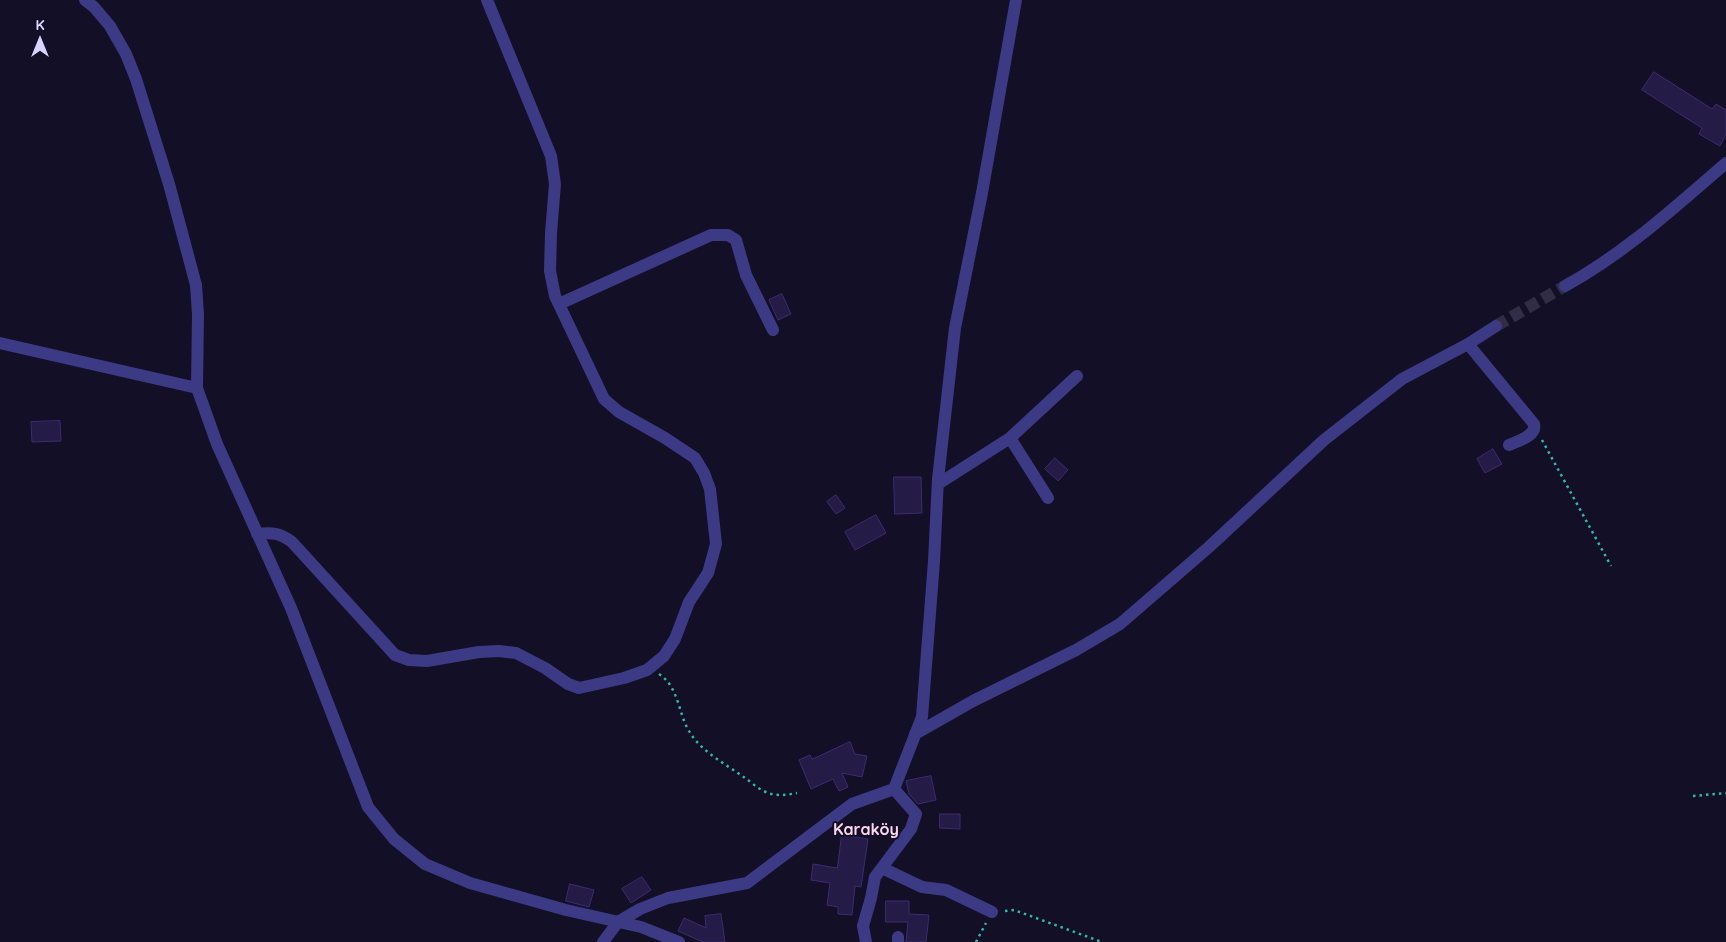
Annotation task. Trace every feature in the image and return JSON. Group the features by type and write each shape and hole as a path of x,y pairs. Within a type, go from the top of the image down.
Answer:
{"street":[{"path":"85,0 94,7 110,26 126,54 136,79 167,176 196,285 198,388 217,444 292,608 368,807 394,839 425,864 470,883 566,910 641,927 679,942"},
{"path":"257,534 270,532 282,535 292,542 395,655 409,660 427,661 479,652 498,651 516,653 545,668 568,684 579,688 624,678 649,668 664,656 674,639 689,602 708,572 716,544 710,489 704,473 695,458 665,438 619,412 604,399 555,296 550,271 555,184 552,156 486,0"},
{"path":"603,942 618,922 640,909 668,898 747,883 852,804 894,789 922,717 926,685 938,484 955,328 982,193 1016,0"},
{"path":"1565,286 1616,254 1726,163"},
{"path":"559,304 711,235 728,235 736,240 746,276 773,330"},
{"path":"915,734 973,701 1076,650 1120,624 1209,547 1324,440 1402,379 1468,344 1496,326"},
{"path":"0,343 198,388"},
{"path":"1468,344 1536,428 1533,432 1509,445"},
{"path":"938,484 1010,438 1077,376"},
{"path":"1010,438 1048,498"},
{"path":"866,942 863,926 875,877 911,829 916,814 894,789"},
{"path":"882,868 922,887 946,890 992,912"}],"path":[{"path":"1536,428 1612,566"},
{"path":"649,668 662,676 678,698 682,715 690,732 704,749 764,792 781,796 797,793"},
{"path":"1693,796 1726,793"},
{"path":"976,942 992,912 1014,910 1102,942"}],"building":[{"path":"1654,72 1712,109 1716,104 1726,110 1726,134 1720,146 1699,134 1702,128 1642,90"},
{"path":"782,294 791,314 778,320 769,300"},
{"path":"60,421 61,441 32,442 31,422"},
{"path":"1493,449 1502,464 1485,473 1477,459"},
{"path":"1055,458 1068,470 1058,481 1045,469"},
{"path":"894,477 921,477 922,513 895,514"},
{"path":"836,495 845,508 836,514 827,502"},
{"path":"876,515 886,533 855,550 845,532"},
{"path":"850,742 855,754 867,756 862,777 842,773 848,787 839,791 833,779 811,789 799,760 810,755 812,759"},
{"path":"931,776 936,800 918,804 909,794 906,781"},
{"path":"940,814 960,814 960,829 940,828"},
{"path":"842,835 868,839 861,887 855,886 852,915 838,914 838,907 827,905 830,883 811,880 813,864 837,868"},
{"path":"642,877 651,890 631,903 622,889"},
{"path":"570,884 594,890 589,907 566,901"},
{"path":"886,901 909,901 909,914 929,915 926,942 906,942 908,922 886,922"},
{"path":"721,914 725,942 703,942 678,931 684,918 706,928 705,916"}],"tunnel":[{"path":"1496,326 1565,286"}],"district":[{"name":"Karaköy","path":"866,830"}]}
